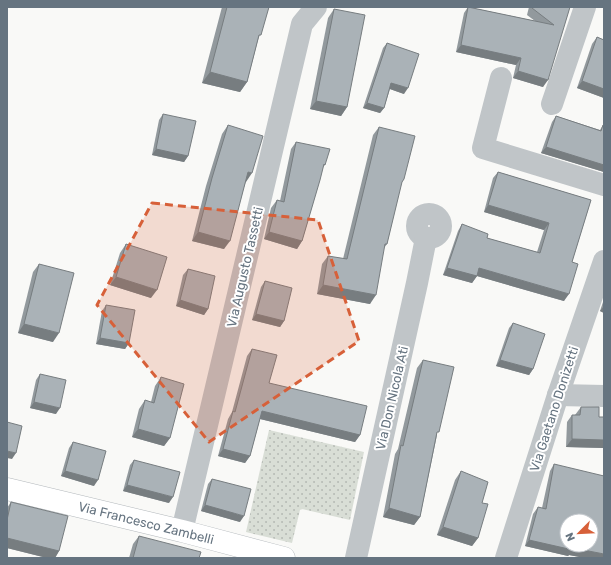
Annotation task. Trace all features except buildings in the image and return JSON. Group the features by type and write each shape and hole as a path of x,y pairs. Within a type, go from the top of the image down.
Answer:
{"main road":[{"name":"Via Francesco Zambelli","path":"7,489 182,531 284,558"}],"street":[{"name":"Via Augusto Tassetti","path":"182,531 302,24 316,7"},
{"path":"552,104 585,7"},
{"path":"501,78 482,148 604,185"},
{"name":"Via Don Nicola Ati","path":"356,558 416,291 426,238"},
{"name":"Via Gaetano Donizetti","path":"506,558 558,396 604,261"},
{"path":"558,396 604,396"}],"highlighted area":[{"path":"152,203 318,220 359,341 209,442 97,305"}],"shaded area":[{"path":"269,430 364,452 350,520 302,509 300,510 292,543 246,532"}]}
